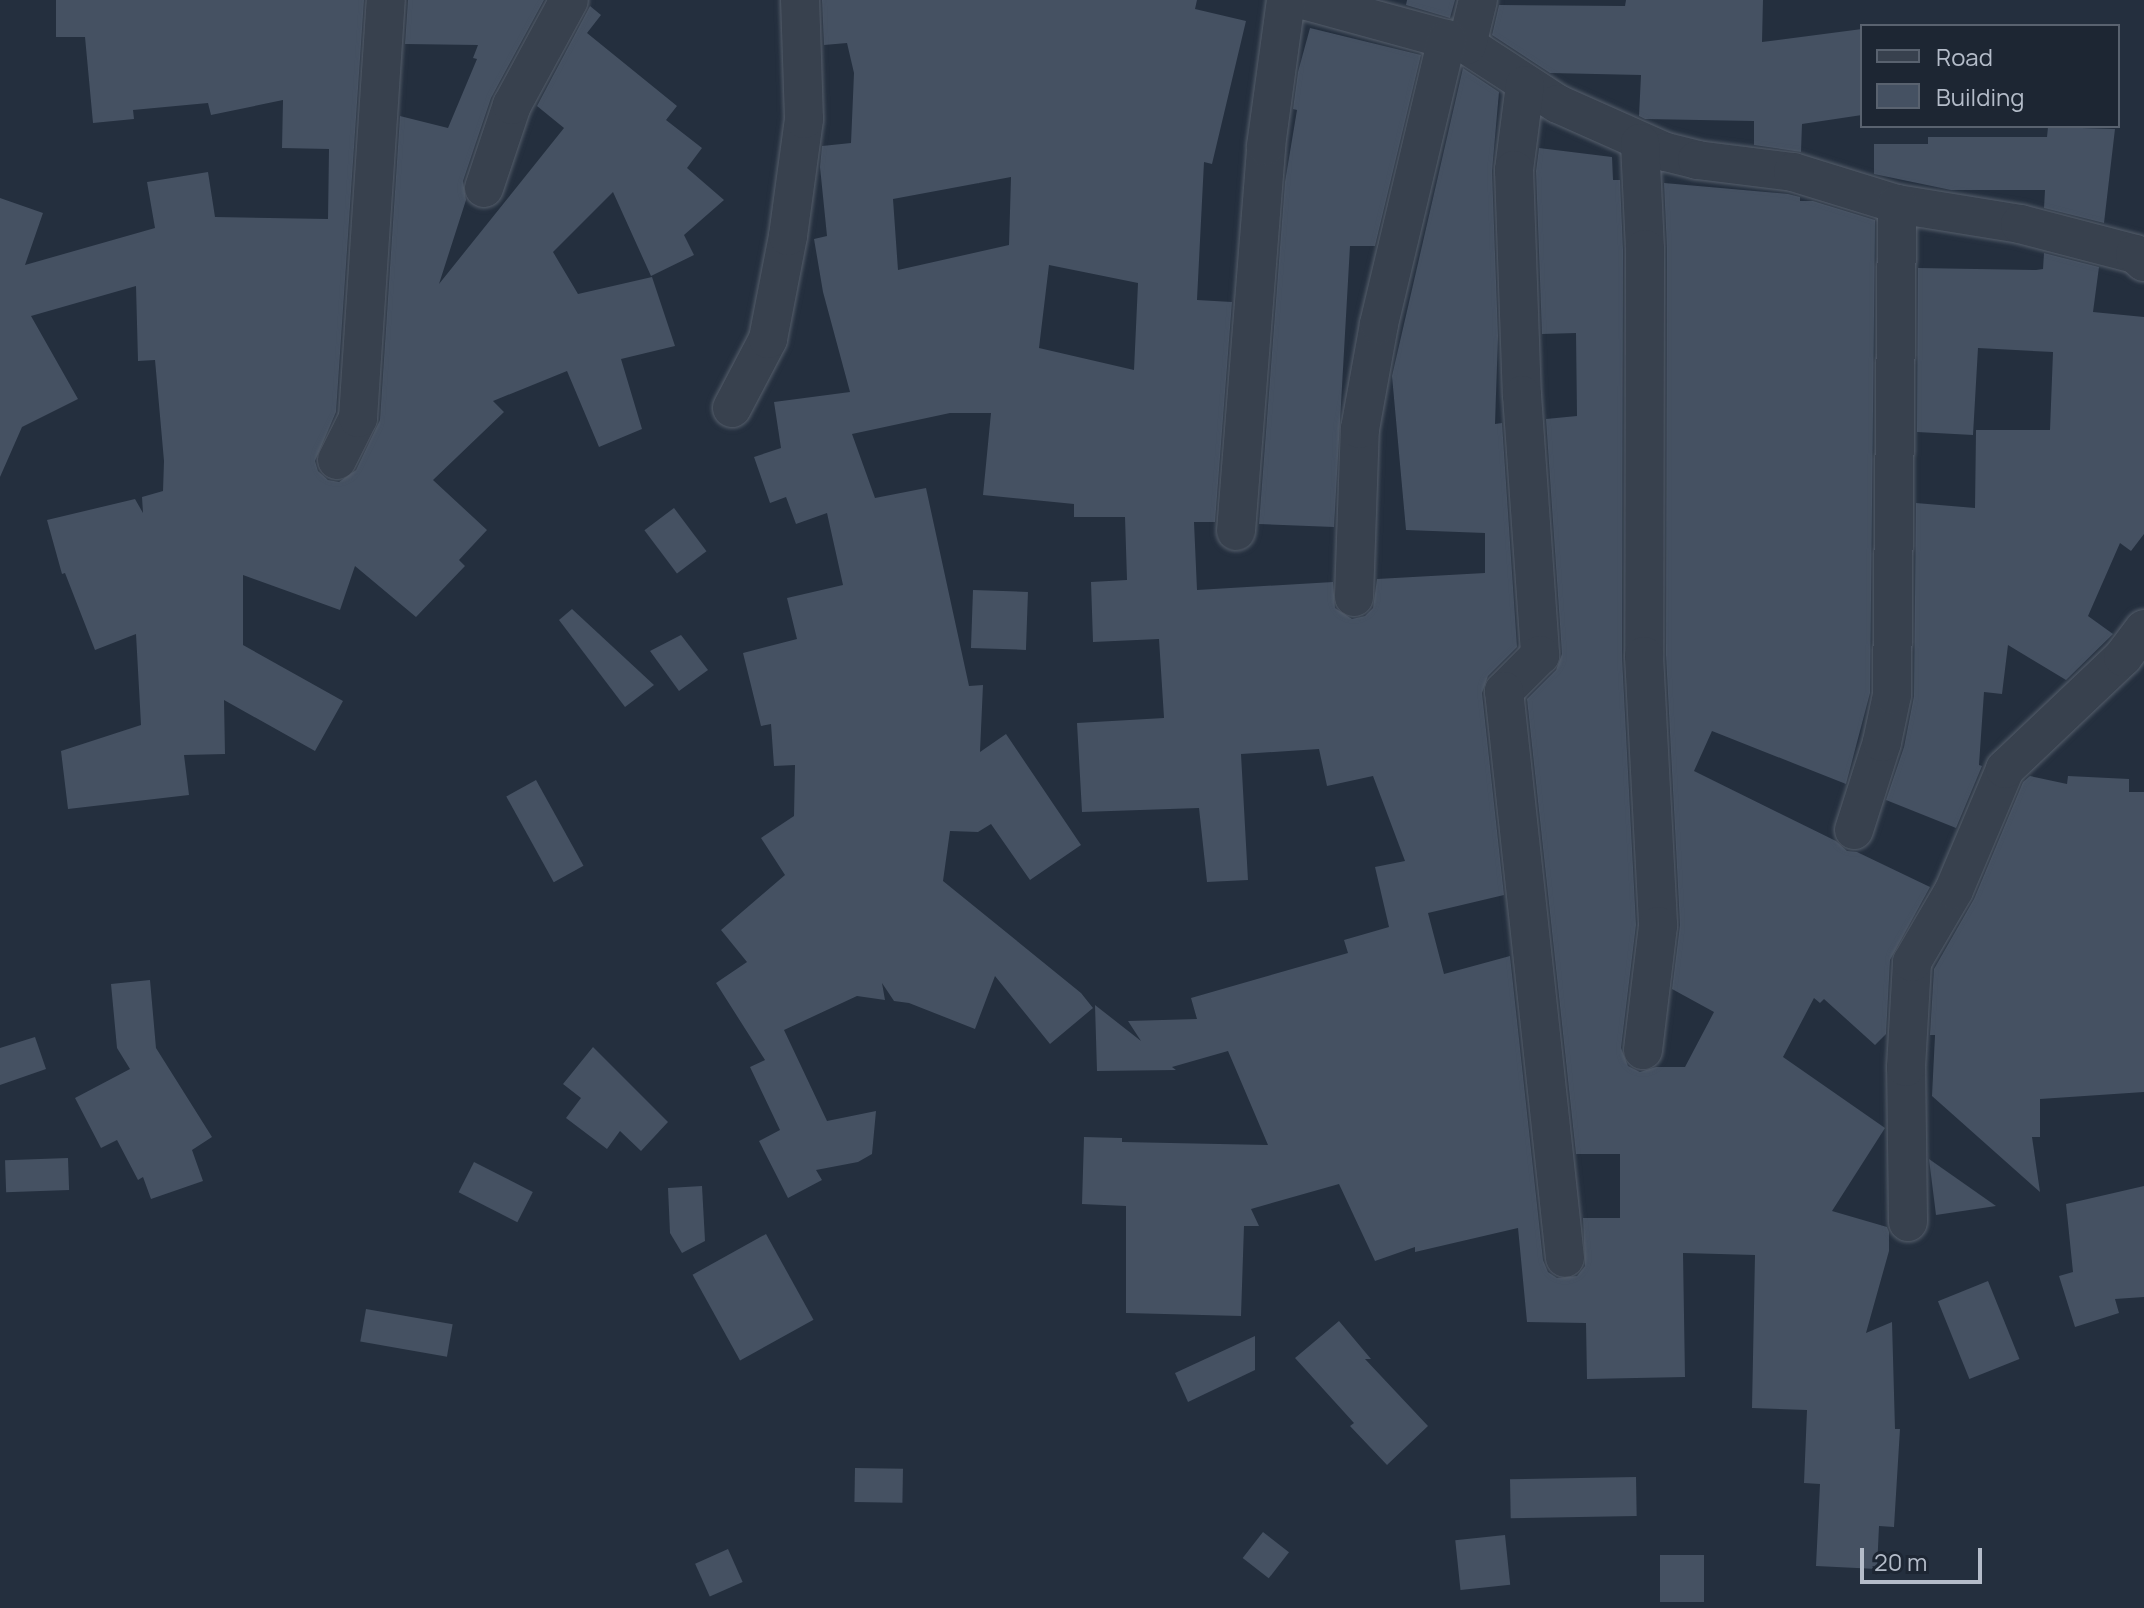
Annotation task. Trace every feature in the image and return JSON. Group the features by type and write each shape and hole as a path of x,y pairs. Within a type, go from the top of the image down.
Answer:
{"street":[{"path":"337,460 358,418 386,0"},
{"path":"484,188 512,105 569,0"},
{"path":"732,408 768,339 788,236 804,119 800,0"},
{"path":"1236,531 1266,146 1286,0"},
{"path":"1303,0 1457,42 1525,85 1640,143 1697,160 1793,172 1897,204 2020,224 2135,254 2144,262"},
{"path":"1354,597 1360,429 1379,324 1457,42 1478,0"},
{"path":"1525,85 1514,170 1522,395 1540,655 1504,691 1565,1258"},
{"path":"1640,143 1645,249 1644,656 1658,926 1643,1050"},
{"path":"1854,830 1882,742 1892,695 1897,204"},
{"path":"1908,1222 1906,1067 1912,962 1954,890 2005,769 2123,657 2144,629"}],"building":[{"path":"56,0 364,0 336,412 315,461 318,471 328,480 339,482 356,470 380,420 400,116 448,128 477,59 473,58 478,45 405,44 408,0 544,0 491,98 463,181 466,200 439,284 564,128 537,106 590,6 601,15 587,33 677,106 666,120 702,148 687,168 724,200 684,235 694,255 651,276 613,192 553,252 578,294 652,277 675,346 621,359 642,429 599,447 567,371 493,401 504,412 433,480 487,530 459,560 465,566 416,617 355,566 340,610 243,575 243,645 343,701 315,751 224,700 225,754 184,755 189,795 68,809 61,751 141,725 136,634 95,650 65,573 62,574 47,520 135,499 143,513 142,497 163,491 164,461 155,360 138,361 136,286 31,316 78,399 22,427 0,477 0,198 43,213 25,265 155,228 147,182 208,172 215,217 328,219 329,149 282,148 283,100 211,115 208,103 133,110 134,119 93,123 85,37 56,37"},
{"path":"822,0 1197,0 1195,9 1246,21 1212,164 1204,162 1197,300 1232,302 1215,522 1194,522 1197,590 1333,582 1335,608 1352,619 1365,616 1373,608 1377,579 1485,573 1485,533 1406,530 1392,376 1463,68 1499,92 1492,171 1498,336 1495,424 1502,423 1517,647 1488,676 1482,693 1504,895 1428,913 1444,974 1510,956 1543,1260 1548,1272 1557,1278 1577,1276 1585,1266 1583,1218 1620,1218 1620,1154 1576,1154 1527,699 1556,670 1562,654 1546,419 1577,416 1576,333 1542,334 1536,171 1539,148 1612,157 1613,180 1620,180 1623,250 1622,657 1636,925 1621,1048 1628,1066 1640,1072 1656,1067 1685,1067 1714,1012 1672,989 1680,925 1666,655 1667,249 1664,183 1788,194 1800,197 1800,201 1813,201 1875,220 1870,693 1846,784 1712,731 1694,771 1836,841 1847,851 1857,852 1930,887 1890,960 1886,1034 1875,1045 1824,999 1820,1003 1814,998 1783,1057 1885,1128 1832,1211 1887,1227 1889,1232 1889,1251 1866,1333 1892,1322 1895,1429 1900,1429 1894,1527 1879,1526 1877,1569 1816,1566 1820,1484 1804,1483 1807,1410 1752,1408 1755,1255 1683,1253 1685,1377 1587,1379 1586,1323 1527,1322 1518,1228 1415,1252 1415,1247 1375,1261 1339,1184 1251,1209 1259,1226 1244,1226 1241,1316 1126,1313 1126,1206 1082,1204 1084,1137 1122,1138 1122,1142 1268,1145 1228,1051 1172,1067 1176,1070 1097,1071 1095,1005 1141,1041 1128,1021 1197,1019 1191,998 1348,953 1344,940 1389,927 1375,867 1405,861 1373,776 1327,786 1319,749 1241,754 1248,880 1207,882 1199,808 1082,812 1077,723 1164,718 1159,639 1093,642 1091,582 1127,580 1125,517 1074,517 1074,504 983,495 991,413 950,413 852,434 875,498 926,488 969,686 983,685 980,752 1006,734 1081,845 1030,880 991,824 978,832 950,831 943,881 1081,993 1093,1008 1050,1044 995,976 975,1029 909,1003 894,1001 882,983 885,1000 857,996 784,1030 827,1121 876,1111 872,1154 858,1162 816,1170 822,1180 788,1198 759,1141 780,1130 750,1067 765,1060 716,983 747,962 721,930 785,875 761,838 794,816 795,765 774,766 771,724 761,726 743,653 797,639 787,598 843,585 827,513 796,524 786,497 770,503 754,457 781,448 774,402 850,392 823,292 814,239 827,236 820,167 822,146 851,143 854,73 847,43 824,45","holes":["1011,177 1009,245 898,270 893,199","1049,265 1138,283 1134,370 1039,348"]},
{"path":"1407,0 1455,0 1450,18 1406,5"},
{"path":"1626,0 1763,0 1762,42 1860,29 1860,115 1802,124 1801,152 1754,145 1754,121 1645,119 1639,116 1641,75 1550,73 1492,35 1499,5 1625,6"},
{"path":"1310,28 1421,55 1375,246 1350,246 1334,527 1259,524 1285,182 1297,110 1293,109 1298,72"},
{"path":"2048,128 2115,129 2104,223 2044,208 2045,190 1951,190 1874,174 1874,144 1928,144 1928,137 2047,137"},
{"path":"2044,253 2099,267 2093,312 2144,317 2144,534 2131,551 2120,543 2088,616 2113,634 2066,680 2008,645 2002,694 1984,692 1979,765 1982,766 1956,828 1886,800 1904,747 1914,696 1916,503 1975,508 1976,430 2050,430 2053,352 1978,348 1973,435 1917,432 1918,268 2036,270 2043,269"},
{"path":"674,508 706,551 677,573 644,530"},
{"path":"973,590 1028,592 1026,650 971,648"},
{"path":"572,609 654,685 625,707 559,620"},
{"path":"681,635 708,670 679,691 650,651"},
{"path":"2030,776 2067,784 2068,776 2129,779 2129,792 2144,792 2144,1092 2040,1099 2040,1137 2032,1137 2040,1192 1932,1096 1935,1035 1930,1035 1934,969 1974,899 2023,782"},
{"path":"536,780 584,866 554,882 506,796"},
{"path":"150,980 156,1048 212,1137 192,1150 203,1181 151,1199 143,1177 138,1180 117,1140 101,1148 75,1098 130,1069 117,1048 111,984"},
{"path":"35,1037 46,1069 0,1085 0,1048"},
{"path":"593,1047 668,1122 641,1151 620,1131 607,1149 566,1118 581,1098 563,1084"},
{"path":"68,1158 69,1190 6,1192 5,1160"},
{"path":"1929,1159 1996,1206 1936,1215"},
{"path":"474,1162 533,1192 517,1222 459,1192"},
{"path":"702,1186 705,1241 682,1253 670,1233 668,1188"},
{"path":"2144,1186 2144,1297 2115,1299 2119,1313 2075,1327 2059,1276 2073,1272 2066,1204"},
{"path":"766,1234 814,1320 740,1360 693,1275"},
{"path":"1988,1281 2019,1359 1969,1379 1938,1301"},
{"path":"366,1309 453,1324 447,1357 360,1341"},
{"path":"1339,1321 1371,1359 1365,1359 1428,1426 1387,1465 1350,1426 1354,1423 1295,1358"},
{"path":"1255,1336 1255,1370 1188,1402 1175,1373"},
{"path":"855,1468 903,1469 902,1503 854,1502"},
{"path":"1636,1477 1637,1516 1511,1518 1510,1479"},
{"path":"1263,1532 1289,1552 1269,1578 1243,1558"},
{"path":"1505,1535 1510,1585 1461,1590 1455,1540"},
{"path":"728,1549 743,1582 710,1597 695,1564"},
{"path":"1660,1555 1704,1555 1704,1602 1660,1602"}]}
